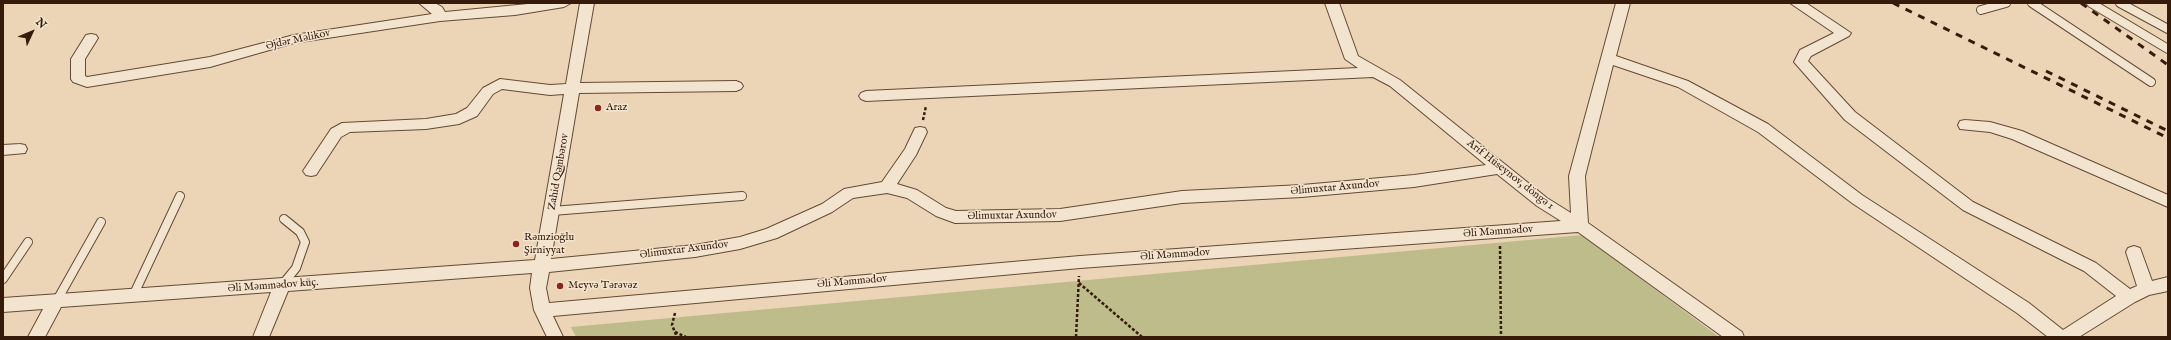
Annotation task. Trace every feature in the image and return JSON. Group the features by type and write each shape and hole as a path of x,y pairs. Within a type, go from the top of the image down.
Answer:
{"street":[{"path":"426,3 437,10 440,17"},
{"name":"Əjdər Məlikov","path":"91,38 78,59 78,79 87,82 210,62 294,39 440,17 515,11 564,3"},
{"name":"Zahid Qəmbərov","path":"555,337 542,310 538,288 587,3"},
{"name":"Arif Hüseynov, döngə 1","path":"1332,3 1352,59 1395,83 1542,202 1580,226 1736,337"},
{"path":"1580,226 1577,176 1622,3"},
{"path":"1798,3 1844,33 1805,53 1802,62 1850,116 1968,206 2090,267 2129,297"},
{"path":"1608,58 1683,84 1763,128 1857,199 2017,303 2060,337"},
{"path":"866,96 1376,72"},
{"path":"311,171 336,133 347,127 426,124 459,119 472,112 488,91 500,84 550,90 573,88 736,86"},
{"path":"1965,125 1990,127 2017,135 2168,200"},
{"path":"887,187 911,151 920,132"},
{"path":"3,150 20,148"},
{"name":"Əlimuxtar Axundov","path":"543,266 695,251 740,243 800,222 827,208 849,193 887,187 912,194 941,212 955,217 1060,216 1182,197 1302,191 1407,182 1500,168"},
{"name":"Əli Məmmədov","path":"542,310 1048,265 1580,226"},
{"path":"2134,252 2146,289"},
{"name":"Əli Məmmədov küç.","path":"3,306 543,266"},
{"path":"2065,337 2129,297 2146,289 2168,284"},
{"path":"261,337 282,285"},
{"path":"36,337 56,302"}],"lane":[{"path":"1981,10 2006,3"},
{"path":"2032,3 2151,82"},
{"path":"2091,3 2168,49"},
{"path":"2120,3 2168,28"},
{"path":"133,296 180,196"},
{"path":"552,212 742,196"},
{"path":"282,285 296,268 305,242 300,232 284,219"},
{"path":"56,302 101,222"},
{"path":"3,279 28,242"}],"path":[{"path":"920,132 928,93"},
{"path":"1500,231 1501,337"},
{"path":"1076,337 1079,283 1142,337"},
{"path":"677,337 674,331 686,337"}],"shaded area":[{"path":"1583,235 1719,337 576,337 571,327"}],"railway":[{"path":"1893,3 2168,138"},
{"path":"2081,3 2168,65"},
{"path":"2046,71 2168,131"}],"place":[{"name":"Araz","path":"598,108"},
{"name":"Rəmzioğlu Şirniyyat","path":"516,244"},
{"name":"Meyvə Tərəvəz","path":"560,286"}]}
